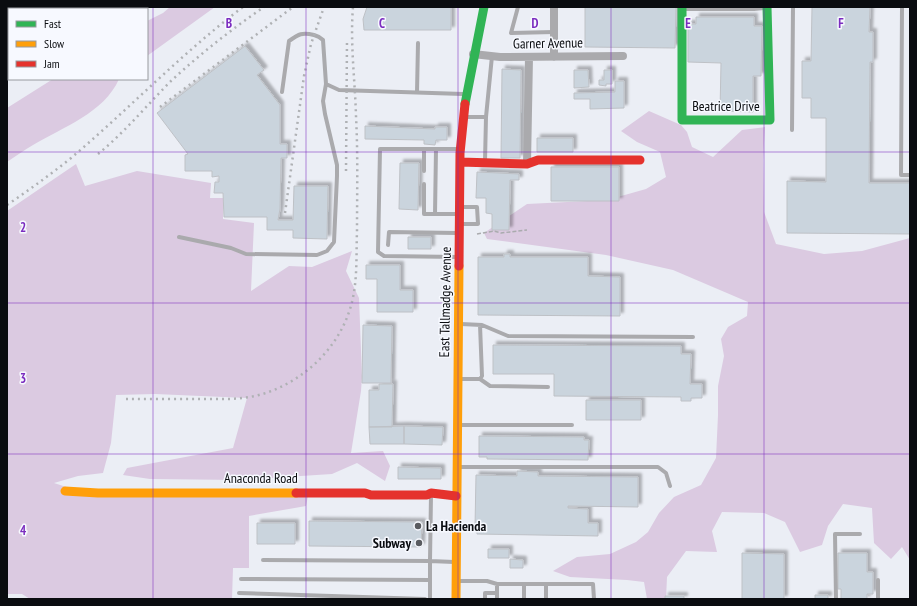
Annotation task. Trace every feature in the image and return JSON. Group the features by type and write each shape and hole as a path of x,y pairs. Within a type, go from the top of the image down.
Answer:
{"street":[{"name":"East Tallmadge Avenue","path":"456,599 460,150 466,94 473,54 484,7"},
{"path":"554,7 554,57"},
{"name":"Beatrice Drive","path":"682,8 682,120 770,120 767,7"},
{"name":"Garner Avenue","path":"473,54 529,57 623,56"},
{"path":"527,164 529,57"},
{"path":"460,162 527,164 538,160 640,160"},
{"name":"Anaconda Road","path":"65,492 334,492 365,493 371,495 427,495 431,493 456,496"}],"lane":[{"path":"518,7 511,32 554,32"},
{"path":"682,8 754,9 767,7"},
{"path":"792,130 793,7"},
{"path":"902,7 901,175 910,175"},
{"path":"179,237 231,248 246,254 317,255 327,251 334,242 337,165 323,101 326,84 323,40 320,37 305,32 296,35 289,41 282,92"},
{"path":"417,92 418,43"},
{"path":"485,163 486,117 492,56"},
{"path":"326,84 339,90 466,94"},
{"path":"463,117 486,117"},
{"path":"459,257 384,256 378,252 380,149 460,150"},
{"path":"424,149 424,171"},
{"path":"435,214 436,149"},
{"path":"388,245 389,232 459,228 478,224 477,207 435,214 424,214 424,184"},
{"path":"458,323 480,325 508,336 693,337"},
{"path":"480,325 482,376 480,379"},
{"path":"458,379 480,379 490,386 548,387"},
{"path":"457,425 572,425"},
{"path":"457,467 658,467 666,473 670,486"},
{"path":"430,599 431,493"},
{"path":"836,599 835,534 860,534"},
{"path":"263,560 456,562"},
{"path":"241,579 430,580"},
{"path":"878,580 878,599"},
{"path":"456,581 487,581 497,584 593,584 594,599"},
{"path":"497,584 497,599"},
{"path":"524,584 524,599"},
{"path":"546,584 546,599"},
{"path":"239,593 425,599"},
{"path":"485,599 485,593 497,593"}],"path":[{"path":"477,234 494,231 501,233 527,230"}],"shaded area":[{"path":"170,7 215,7 148,55 148,20 163,13"},
{"path":"51,80 118,80 112,91 93,110 7,162 7,108"},
{"path":"649,111 681,125 687,132 692,147 713,157 742,130 765,127 763,160 764,212 776,244 824,254 862,251 910,238 910,560 902,547 891,559 874,543 872,508 843,504 828,526 822,545 800,552 785,522 764,513 722,512 712,531 717,552 686,551 667,577 666,599 647,599 644,582 570,577 553,571 577,557 610,554 636,542 648,532 659,513 674,497 701,485 716,458 718,386 724,356 721,339 728,327 747,316 748,302 673,270 606,255 487,239 484,233 527,204 607,200 646,189 666,177 660,152 637,142 621,131"},
{"path":"76,164 85,186 137,171 211,183 210,198 223,198 223,219 254,223 251,291 289,266 312,267 352,251 346,271 359,298 362,377 351,453 383,451 390,466 385,481 357,463 332,474 239,480 150,479 123,475 127,468 233,448 247,398 155,394 116,395 111,443 103,473 78,476 54,483 94,496 308,496 306,506 249,516 249,568 233,568 232,599 30,599 22,594 7,594 7,211"}],"building":[{"path":"19,7 55,7 40,8"},
{"path":"56,7 124,7 124,8"},
{"path":"367,7 451,7 451,30 364,30 363,19"},
{"path":"585,7 676,7 675,48 585,47"},
{"path":"812,7 870,7 869,32 873,32 873,62 870,62 869,183 910,183 910,234 787,233 787,181 826,182 826,118 811,118 811,98 802,98 802,61 811,61"},
{"path":"696,17 754,17 754,26 762,26 761,76 753,76 753,112 720,111 721,63 688,62 688,24 696,24"},
{"path":"245,46 264,70 257,75 280,105 280,144 287,144 287,158 281,158 280,209 278,220 293,220 294,186 328,186 327,239 293,238 293,230 267,230 267,217 224,217 223,193 214,193 215,182 219,182 219,176 212,177 212,171 185,171 185,155 188,154 157,113"},
{"path":"502,69 521,70 520,158 501,158"},
{"path":"574,70 588,70 589,87 574,88"},
{"path":"604,70 612,70 612,84 606,84 606,86 599,85 599,80 604,80"},
{"path":"615,81 624,81 624,108 590,109 590,99 574,99 574,93 615,92"},
{"path":"365,126 435,129 435,127 447,127 447,140 436,140 435,145 424,144 424,140 365,139"},
{"path":"537,138 573,138 573,152 537,152"},
{"path":"400,163 419,163 418,210 399,209"},
{"path":"551,167 619,167 619,201 551,201"},
{"path":"477,172 519,174 519,180 510,180 509,230 492,230 492,214 486,213 486,198 476,198"},
{"path":"408,237 431,237 431,249 408,249"},
{"path":"504,254 510,254 510,257 588,257 588,276 620,277 620,316 478,315 478,257 504,257"},
{"path":"366,265 400,265 400,290 413,290 413,312 377,312 377,279 366,279"},
{"path":"363,325 392,326 391,383 362,383"},
{"path":"493,345 681,346 681,354 691,354 690,384 702,384 702,398 691,398 691,401 681,401 681,397 554,396 554,374 493,374"},
{"path":"379,384 393,384 392,427 369,427 369,390 379,390"},
{"path":"586,400 641,400 641,420 586,420"},
{"path":"404,426 443,427 442,445 404,444"},
{"path":"404,426 404,444 370,444 369,427"},
{"path":"479,436 584,437 584,440 589,440 588,460 487,459 487,457 479,457"},
{"path":"398,467 441,468 441,479 398,479"},
{"path":"517,471 538,472 538,476 638,477 638,507 568,506 568,508 588,509 588,523 598,523 598,536 477,534 477,526 475,527 476,475 517,476"},
{"path":"309,521 422,522 421,547 309,546"},
{"path":"257,523 295,523 295,544 257,544"},
{"path":"488,549 509,549 509,558 488,558"},
{"path":"742,553 784,554 784,599 742,599"},
{"path":"838,553 867,553 867,572 873,572 873,594 867,594 867,599 841,599 841,589 838,589"},
{"path":"510,559 523,560 523,568 510,568"},
{"path":"815,595 828,595 828,599 815,599"},
{"path":"665,596 684,596 684,599 665,599"}],"railway":[{"path":"7,205 71,158 177,62 243,7"},
{"path":"98,154 117,137 182,71 216,42 264,7"},
{"path":"160,107 293,7"},
{"path":"285,213 304,76 311,44 324,7"},
{"path":"126,399 230,399 259,395 289,383 302,374 315,364 336,339 344,324 353,300 356,270 357,130 352,48 353,7"},
{"path":"346,171 347,39"}],"traffic: fast":[{"path":"465,104 484,7"},
{"path":"682,7 682,120 770,120 767,7"}],"traffic: slow":[{"path":"456,599 459,266"},
{"path":"65,491 98,493 296,493"}],"traffic: jam":[{"path":"459,266 460,153 465,104"},
{"path":"460,162 527,164 538,160 640,160"},
{"path":"296,493 365,493 371,495 427,495 431,493 456,496"}],"place":[{"name":"La Hacienda","path":"418,526"},
{"name":"Subway","path":"419,543"}]}
